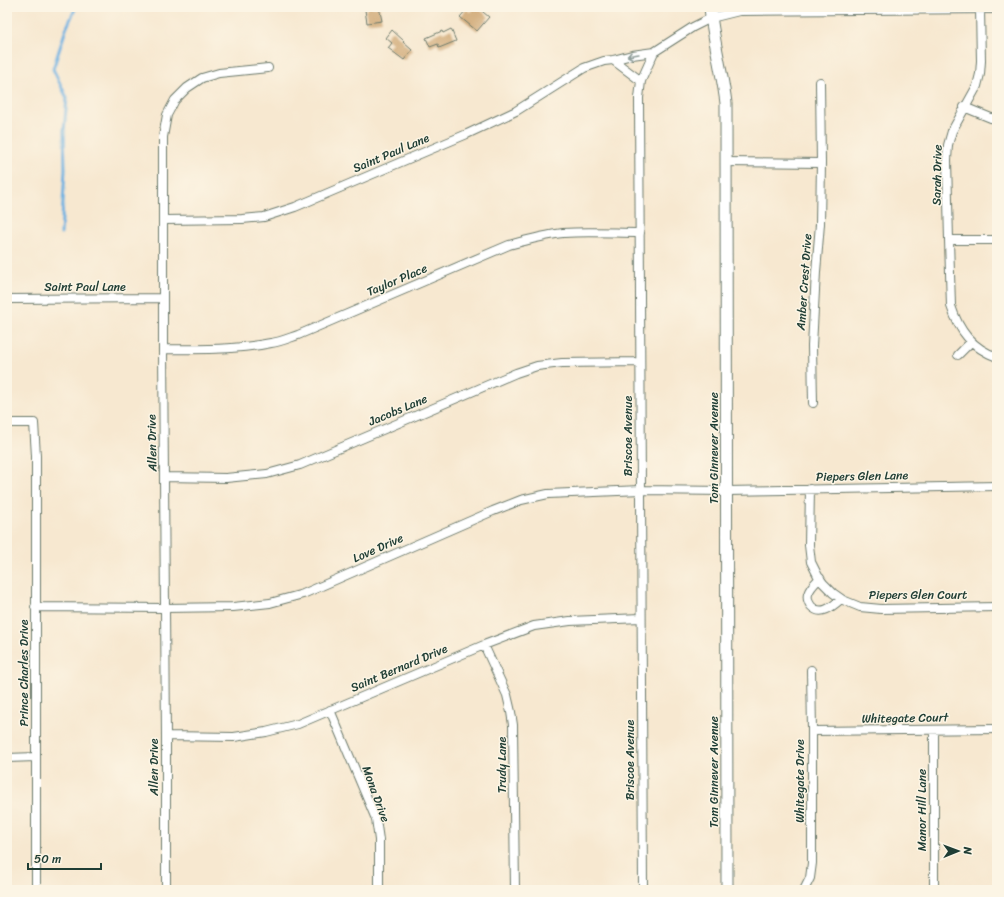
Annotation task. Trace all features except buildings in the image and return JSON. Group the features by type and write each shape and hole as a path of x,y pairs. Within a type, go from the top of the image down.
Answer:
{"main road":[{"name":"Tom Ginnever Avenue","path":"711,13 726,103 727,890"}],"street":[{"path":"654,52 693,27 711,13 884,8 997,9"},
{"name":"Sarah Drive","path":"971,342 960,328 951,306 947,160 948,145 952,131 976,86 980,74 980,9"},
{"name":"Saint Paul Lane","path":"164,220 242,219 264,217 295,207 516,111 584,68 604,61 654,52"},
{"name":"Briscoe Avenue","path":"643,890 639,98 641,81 654,52"},
{"path":"613,60 641,81"},
{"name":"Allen Drive","path":"166,890 163,137 167,115 175,100 187,88 202,78 219,73 268,68"},
{"name":"Amber Crest Drive","path":"813,403 812,346 820,224 822,163 820,82"},
{"path":"964,107 997,119"},
{"path":"726,162 822,163"},
{"name":"Taylor Place","path":"163,349 206,350 272,343 305,332 509,245 538,237 563,233 585,232 640,233"},
{"path":"949,240 997,240"},
{"name":"Saint Paul Lane","path":"7,299 163,298"},
{"path":"958,355 971,342 997,357"},
{"name":"Jacobs Lane","path":"164,477 226,478 267,474 300,465 516,373 537,366 562,363 640,362"},
{"name":"Prince Charles Drive","path":"7,423 34,423 36,456 36,890"},
{"name":"Piepers Glen Lane","path":"727,491 997,486"},
{"name":"Love Drive","path":"35,607 233,607 270,603 302,594 520,500 548,494 641,490 727,491"},
{"name":"Piepers Glen Court","path":"810,490 809,545 811,562 820,578 833,593 860,607 880,609 997,607"},
{"path":"820,578 812,586 808,595 808,602 813,608 820,611 827,610 841,598"},
{"name":"Saint Bernard Drive","path":"166,736 234,737 266,732 298,724 484,645 534,626 570,621 641,618"},
{"name":"Trudy Lane","path":"484,645 507,695 514,726 515,890"},
{"name":"Whitegate Drive","path":"804,890 810,878 812,863 811,670"},
{"name":"Mona Drive","path":"330,710 376,820 379,840 379,890"},
{"name":"Whitegate Court","path":"812,731 997,729"},
{"name":"Manor Hill Lane","path":"934,730 934,890"},
{"path":"7,758 36,758"}],"waterway":[{"path":"61,234 65,170 64,131 67,98 53,69 66,29 76,7"}]}
